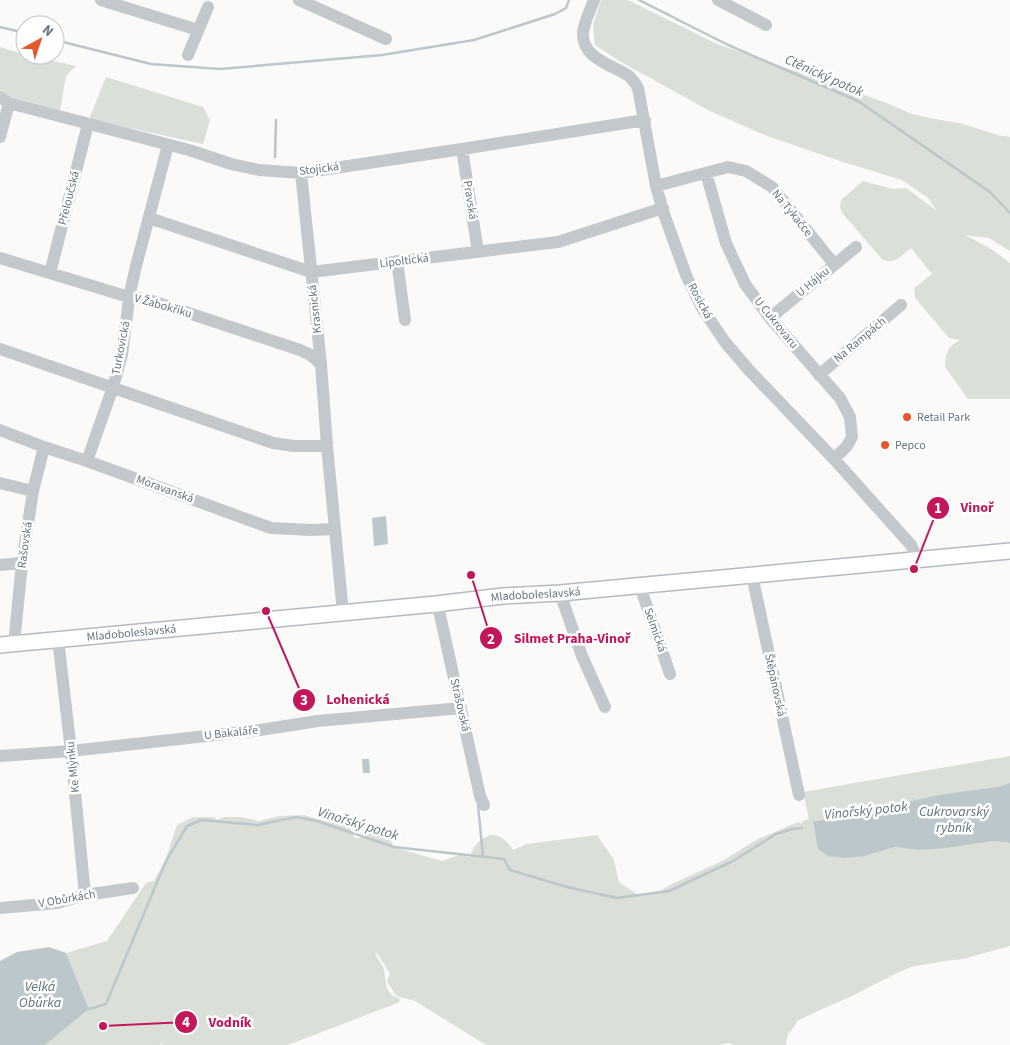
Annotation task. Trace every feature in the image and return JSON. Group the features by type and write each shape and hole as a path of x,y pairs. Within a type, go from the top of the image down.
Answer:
{"main road":[{"name":"Mladoboleslavská","path":"7,644 436,604 503,596 560,593 1010,551"}],"street":[{"path":"101,0 198,30"},
{"path":"299,0 386,39"},
{"name":"Rosická","path":"594,0 583,31 585,45 601,61 630,77 638,88 656,186 686,275 702,308 725,342 748,369 834,459 911,545 918,560"},
{"path":"718,0 766,25"},
{"path":"188,54 208,6"},
{"path":"0,138 5,100"},
{"name":"Stojická","path":"5,100 189,150 231,164 259,170 301,173 644,120"},
{"name":"Přeloučská","path":"50,272 88,124"},
{"name":"Turkovická","path":"87,461 122,355 129,297 168,145"},
{"name":"Pravská","path":"462,149 478,252"},
{"name":"Na Tykačce","path":"656,186 728,167 746,171 772,188 834,264"},
{"name":"Krasnická","path":"301,173 322,364 327,446 343,613"},
{"name":"U Cukrovaru","path":"706,173 726,243 745,284 770,318 840,398 850,417 852,438 834,459"},
{"name":"Lipoltická","path":"149,218 311,272 558,242 663,208"},
{"name":"U Hájku","path":"770,318 856,247"},
{"name":"V Žabokřiku","path":"0,258 129,297 146,300 300,350 322,364"},
{"path":"396,262 405,320"},
{"name":"Na Rampách","path":"819,375 901,305"},
{"path":"0,349 273,443 294,446 327,446"},
{"name":"Moravanská","path":"0,430 271,528 334,529"},
{"name":"Rašovská","path":"7,644 33,491 44,447"},
{"path":"0,483 33,491"},
{"path":"0,565 22,563"},
{"name":"Štěpánovská","path":"752,575 799,795"},
{"name":"Selmická","path":"641,585 670,674"},
{"path":"560,593 582,656 605,707"},
{"name":"Strašovská","path":"436,604 480,796 484,805"},
{"name":"Ke Mlýnku","path":"58,639 85,895"},
{"name":"U Bakaláře","path":"0,756 71,751 260,730 318,721 461,708"},
{"name":"V Obůrkách","path":"0,908 57,903 85,895 133,888"}],"shaded area":[{"path":"601,0 628,0 717,44 884,102 912,114 963,124 1010,137 1010,251 989,238 965,235 991,249 1010,263 1010,399 968,399 945,367 948,350 960,340 949,338 915,298 914,288 932,274 911,248 894,260 887,261 882,259 842,213 840,207 841,200 863,181 893,189 906,188 937,211 928,198 902,180 767,136 710,111 621,62 595,45 593,25"},
{"path":"0,47 15,52 15,65 65,64 76,66 66,76 60,110 11,97 0,90"},
{"path":"106,77 203,107 210,120 203,144 89,119"},
{"path":"1010,756 1010,783 997,787 944,794 842,814 813,823 815,832 865,856 895,847 919,850 994,841 1010,843 1010,946 963,959 911,967 895,974 797,1021 788,1034 786,1045 733,1045 729,1043 719,1045 486,1045 415,1001 396,996 387,981 390,974 377,953 375,953 383,967 386,985 390,993 399,998 400,1002 288,1045 161,1045 167,1041 159,1045 45,1045 89,1009 66,953 107,941 146,883 154,881 165,861 177,825 193,817 214,817 217,820 224,817 240,817 259,821 279,816 304,815 328,822 346,822 355,838 360,838 367,831 390,836 393,847 442,861 459,855 470,857 477,844 489,835 503,838 513,850 526,844 597,835 614,860 619,882 638,895 656,893 724,860 756,840 798,822 802,824 802,821 809,819 803,792"}],"water":[{"path":"386,516 388,544 374,546 372,518"},
{"path":"362,759 369,759 370,773 363,773"},
{"name":"Cukrovarský rybník","path":"1010,783 1010,843 994,841 919,850 895,847 865,856 845,858 828,856 818,849 813,822 837,817 842,814 944,794 997,787"},
{"name":"Velká Obůrka","path":"49,947 66,953 89,1009 45,1045 0,1045 0,961 17,952"}],"waterway":[{"path":"65,42 151,64 220,69 382,55 474,40 555,14 566,8 569,0"},
{"name":"Ctěnický potok","path":"639,0 728,45 858,101 990,192 1010,213"},
{"path":"0,27 15,31"},
{"path":"275,157 276,120"},
{"path":"478,805 483,857"},
{"name":"Vinořský potok","path":"86,1008 89,1009 106,1004 166,861 187,826 201,820 258,825 296,817 317,821 394,847 504,859 510,870 567,887 617,898 669,891 733,861 776,834 802,828"}],"place":[{"name":"Retail Park","path":"907,417"},
{"name":"Pepco","path":"885,445"},
{"name":"Vinoř","path":"914,569"},
{"name":"Silmet Praha-Vinoř","path":"471,575"},
{"name":"Lohenická","path":"266,611"},
{"name":"Vodník","path":"103,1026"}]}
